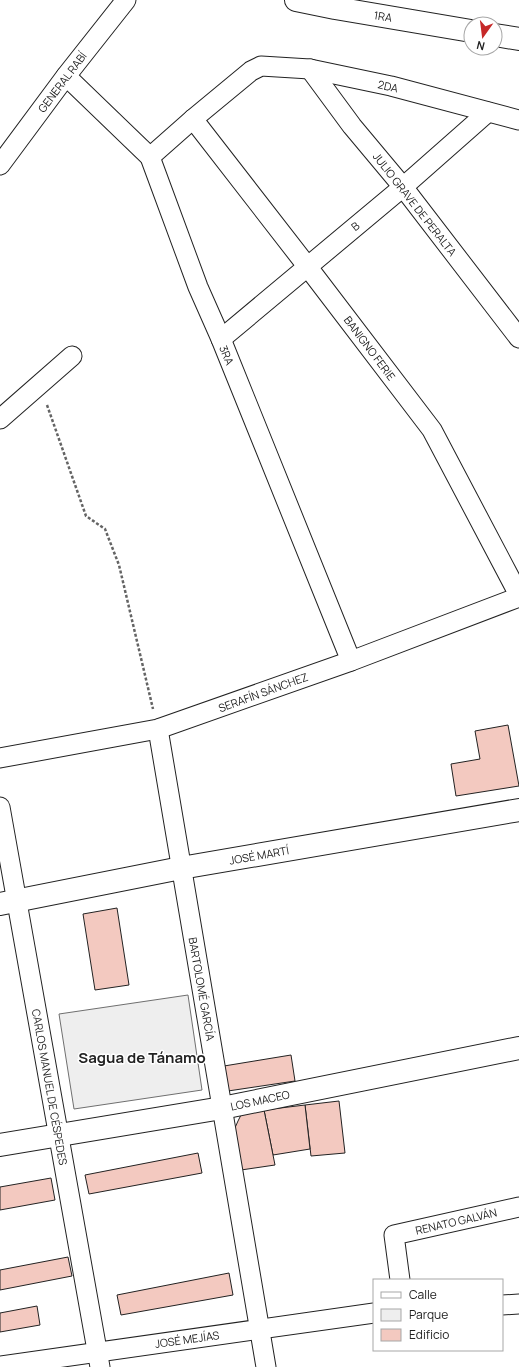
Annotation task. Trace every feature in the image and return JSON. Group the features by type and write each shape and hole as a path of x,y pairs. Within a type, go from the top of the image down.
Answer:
{"street":[{"name":"GENERAL RABÍ","path":"0,165 66,76 126,0"},
{"name":"1RA","path":"296,0 463,30"},
{"path":"503,36 519,39"},
{"name":"2DA","path":"193,119 256,68 261,66 310,69 391,86 519,120"},
{"name":"JULIO GRAVE DE PERALTA","path":"310,69 352,126 403,187 519,338"},
{"name":"3RA","path":"66,76 150,157 198,287 221,339 351,661"},
{"name":"B","path":"221,339 403,187 488,112"},
{"path":"150,157 193,119"},
{"name":"BANIGNO FERIE","path":"193,119 432,430 519,596"},
{"path":"0,419 72,356"},
{"name":"SERAFÍN SÁNCHEZ","path":"0,758 158,729 351,661 519,596"},
{"name":"BARTOLOMÉ GARCÍA","path":"158,729 266,1367"},
{"name":"CARLOS MANUEL DE CÉSPEDES","path":"0,808 8,903 59,1134 99,1360"},
{"name":"JOSÉ MARTÍ","path":"8,903 181,868 519,810"},
{"name":"LOS MACEO","path":"0,1145 222,1108 519,1048"},
{"name":"RENATO GALVÁN","path":"400,1279 394,1235 519,1207"},
{"path":"503,1304 519,1304"},
{"name":"JOSÉ MEJÍAS","path":"0,1366 99,1360 260,1329 373,1313"}],"path":[{"path":"39,384 86,516 105,529 118,565 158,729"}],"green space":[{"path":"188,995 202,1090 74,1109 59,1014"}],"building":[{"path":"508,725 519,786 456,796 451,764 480,759 475,731"},
{"path":"117,908 129,985 95,990 83,914"},
{"path":"291,1055 295,1081 228,1091 224,1066"},
{"path":"339,1101 345,1153 311,1156 305,1105"},
{"path":"305,1105 310,1149 273,1155 264,1110"},
{"path":"264,1110 275,1165 241,1170 234,1130 241,1115"},
{"path":"198,1153 202,1173 89,1194 85,1175"},
{"path":"51,1178 55,1200 0,1210 0,1187"},
{"path":"68,1257 72,1276 0,1290 0,1270"},
{"path":"229,1273 233,1295 121,1315 117,1295"},
{"path":"37,1306 40,1325 0,1332 0,1313"}],"district":[{"name":"Sagua de Tánamo","path":"142,1057"}]}
